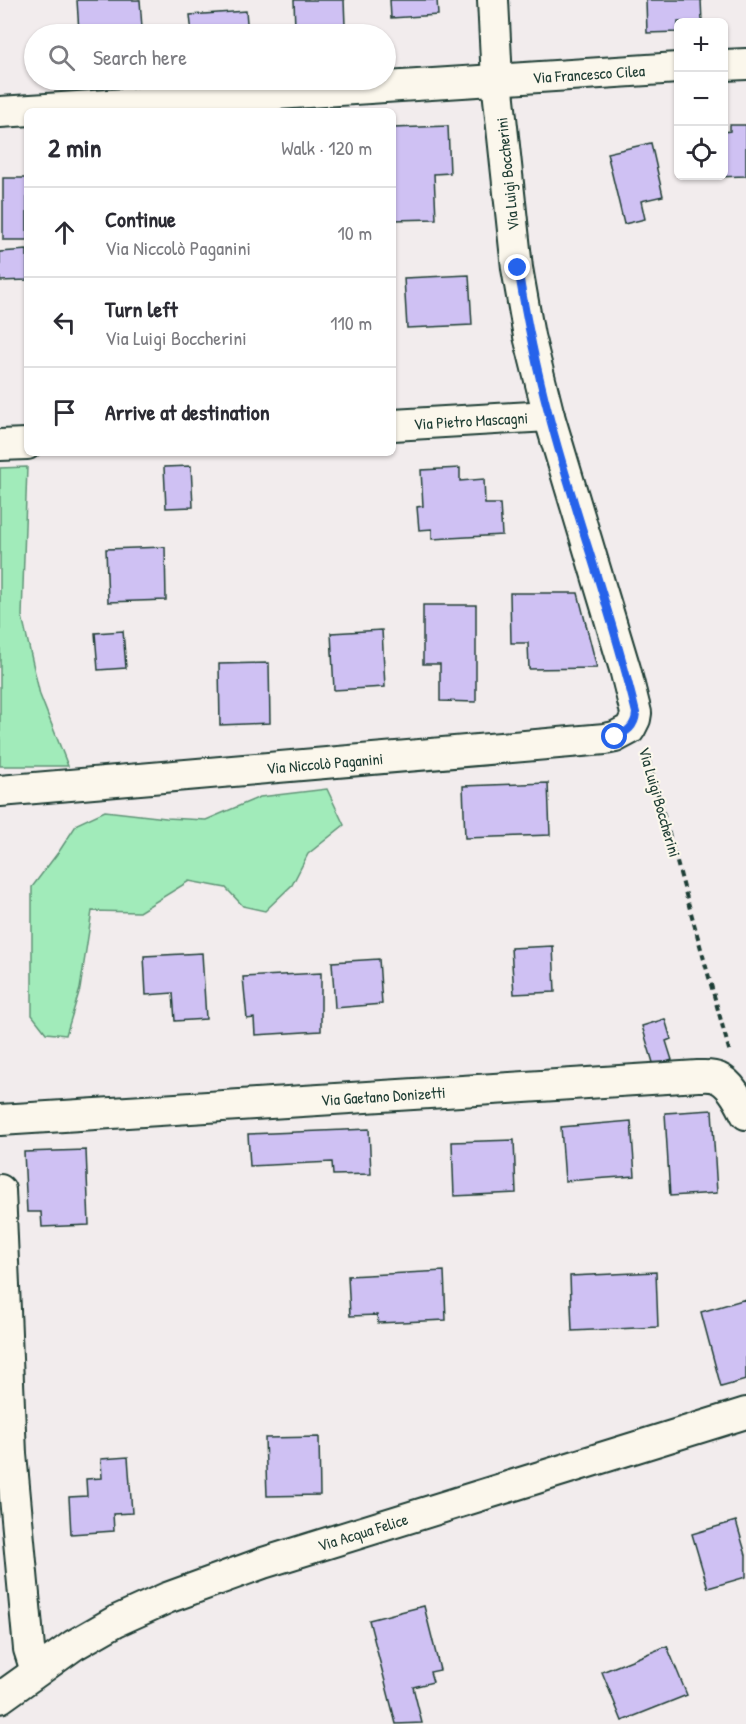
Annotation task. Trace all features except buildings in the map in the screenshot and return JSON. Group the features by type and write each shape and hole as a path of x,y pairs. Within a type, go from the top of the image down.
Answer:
{"street":[{"name":"Via Luigi Boccherini","path":"493,0 497,80 518,268 530,336 549,416 625,669 636,713"},
{"path":"728,65 746,64"},
{"name":"Via Francesco Cilea","path":"396,87 674,68"},
{"name":"Via Francesco Cilea","path":"62,108 342,90"},
{"name":"Via Francesco Cilea","path":"0,112 24,110"},
{"name":"Via Pietro Mascagni","path":"396,425 549,416"},
{"path":"0,445 24,444"},
{"name":"Via Niccolò Paganini","path":"0,791 605,739 615,737 630,729 636,713"},
{"name":"Via Gaetano Donizetti","path":"0,1120 698,1076 720,1078 735,1094 746,1114"},
{"path":"0,1190 6,1454 29,1649 36,1671"},
{"name":"Via Acqua Felice","path":"0,1698 74,1645 116,1621 167,1598 274,1560 746,1413"}],"path":[{"name":"Via Luigi Boccherini","path":"636,713 733,1063"}],"green space":[{"path":"27,467 22,616 40,695 68,766 0,766 0,468"},
{"path":"327,789 344,825 308,854 292,885 265,911 243,906 226,888 189,881 139,912 92,911 80,989 66,1035 46,1033 32,1015 32,887 77,824 105,811 206,820 260,797"}],"route":[{"path":"518,268 530,336 549,416 625,669 636,713 630,729 615,737"}]}
